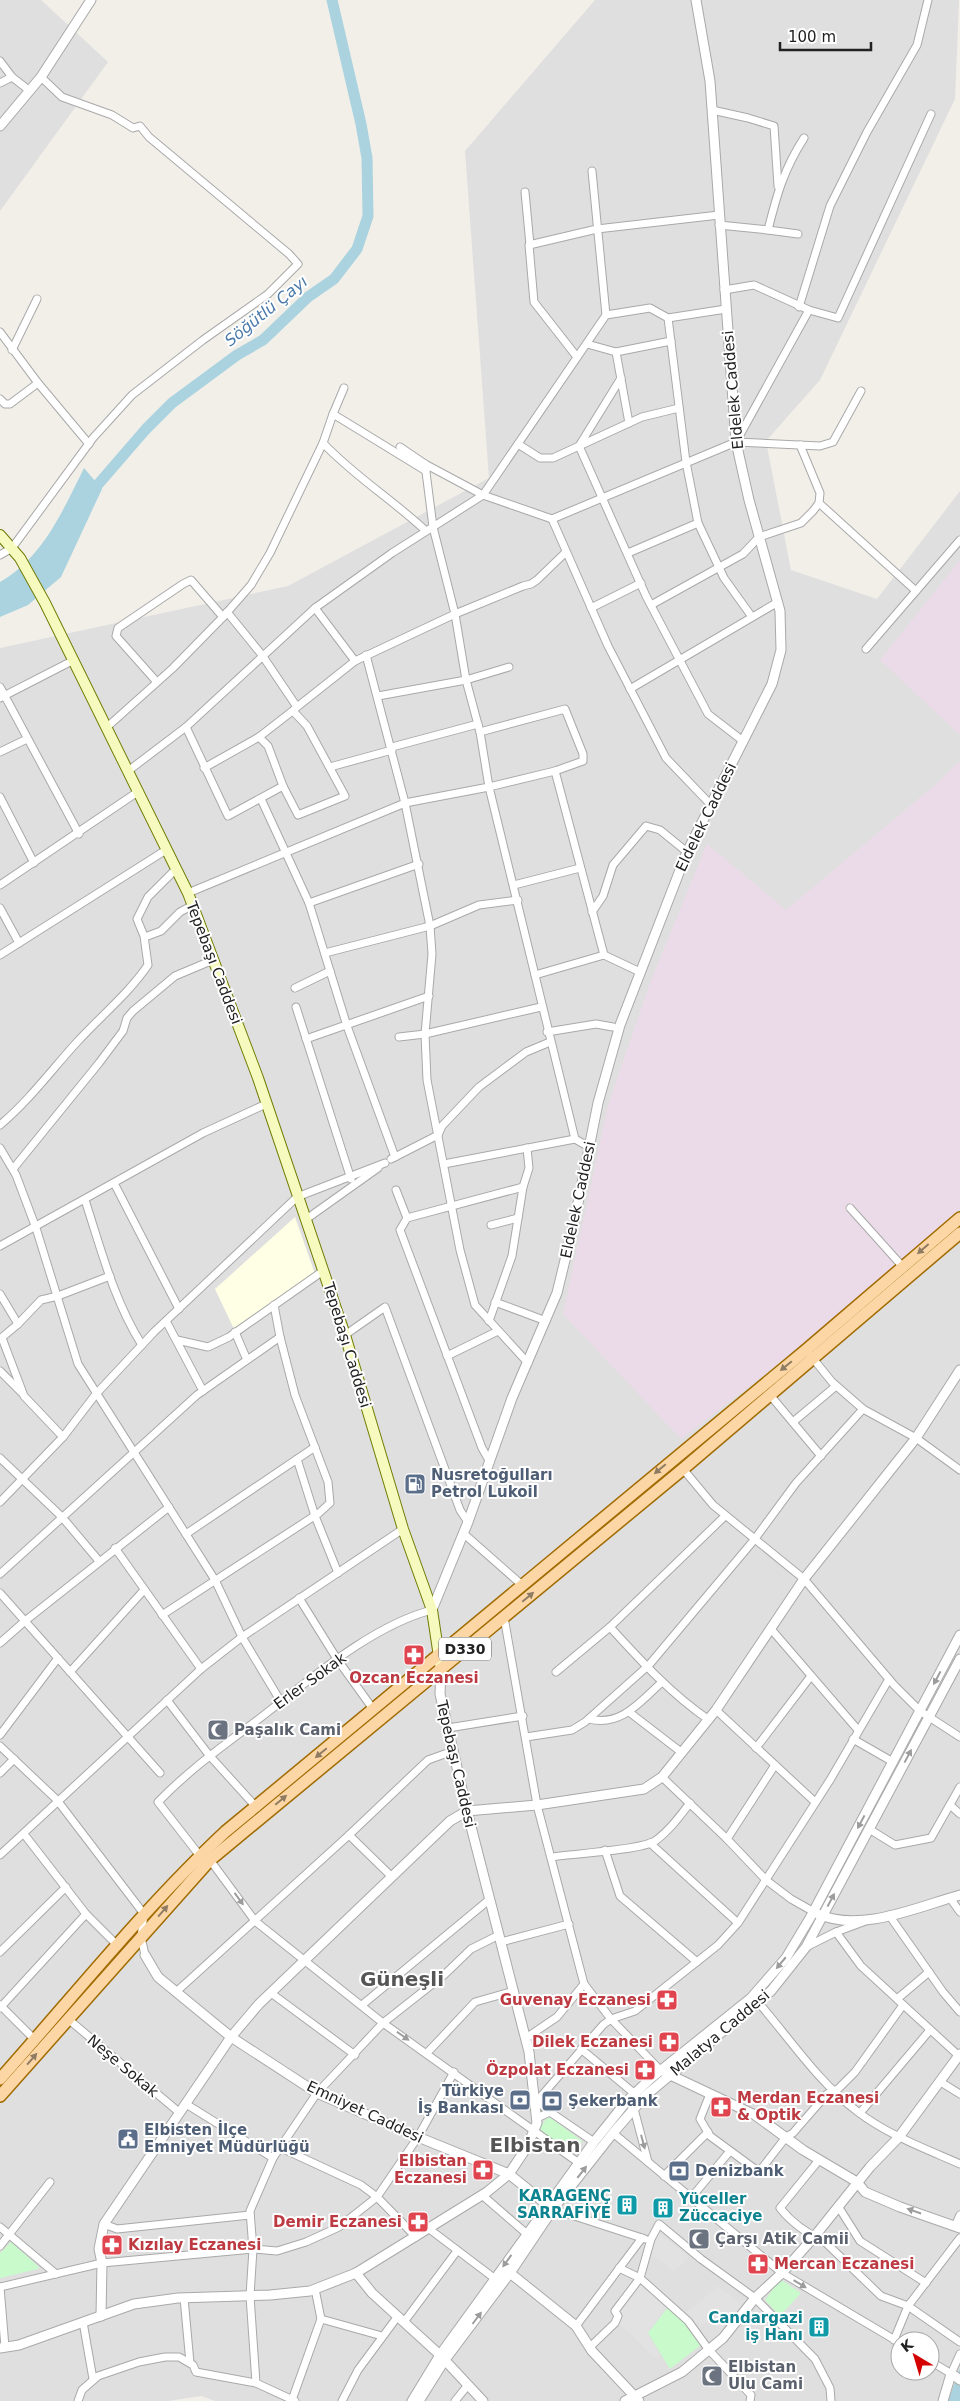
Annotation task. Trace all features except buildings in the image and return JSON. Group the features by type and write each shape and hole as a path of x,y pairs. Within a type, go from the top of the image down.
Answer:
{"main road":[{"name":"Tepebaşı Caddesi","path":"0,535 20,558 44,603 188,893 266,1104 345,1335 403,1529 432,1610 441,1670"},
{"name":"D330","path":"0,2096 141,1937 225,1832 806,1350 960,1218"},
{"name":"D330","path":"0,2079 144,1914 205,1858 441,1670 813,1360 960,1232"}],"street":[{"path":"0,126 41,77 91,0"},
{"name":"Eldelek Caddesi","path":"432,1610 557,1293 598,1103 620,1024 687,852 772,684 781,650 780,611 736,442 710,81 696,0"},
{"path":"799,307 830,206 868,132 917,45 928,0"},
{"path":"0,61 12,78 30,91"},
{"path":"0,555 12,548 89,444 143,385 268,294 298,264 289,254 149,137 140,126 133,128 112,115 62,97 41,77"},
{"path":"0,83 12,78"},
{"path":"712,110 774,126 778,187"},
{"path":"724,290 754,285 779,295 799,307 838,318 931,114"},
{"path":"768,230 778,187 791,158 804,138"},
{"path":"128,771 186,727 315,608 483,495 606,315 592,171"},
{"path":"525,192 534,302 578,357"},
{"path":"530,245 597,229 719,215"},
{"path":"719,225 798,234"},
{"path":"12,350 37,300"},
{"path":"606,315 650,308 668,318 726,309"},
{"path":"736,442 809,310"},
{"path":"668,318 686,462 698,523 724,578 752,617"},
{"path":"0,332 38,383 89,444"},
{"path":"586,344 616,352 671,341"},
{"path":"616,352 629,423"},
{"path":"579,446 621,378"},
{"path":"0,399 6,404 10,404 38,383"},
{"path":"106,728 156,681 173,668 251,585 270,553 323,443 344,388"},
{"path":"333,414 425,467 483,495 552,520 736,442 820,446 832,442 861,391"},
{"path":"518,444 540,458 553,458 642,417 679,408"},
{"path":"323,443 345,466 430,529"},
{"path":"651,605 718,566 743,554 760,537 801,523 819,503 820,493 800,445"},
{"path":"579,446 651,605 708,714 743,741"},
{"path":"400,447 425,467 430,529 455,614 466,680 479,728 489,787 518,900 547,1032 575,1139"},
{"path":"819,503 916,591"},
{"path":"552,520 591,608 666,758 710,805"},
{"path":"628,553 698,523"},
{"path":"866,649 960,540"},
{"path":"204,768 259,737 355,661 455,614 531,584 566,552"},
{"path":"156,681 116,636 118,628 191,580 262,655 307,726 345,796 298,815 283,786 268,746 259,737"},
{"path":"591,608 641,583"},
{"path":"630,689 778,602"},
{"path":"315,608 355,661"},
{"path":"366,655 405,803 419,864 430,926 432,954 425,1034 427,1080 460,1250 475,1305 528,1363"},
{"path":"2,697 72,661"},
{"path":"378,696 466,680 509,667"},
{"path":"0,687 2,697 79,834"},
{"path":"188,893 405,803 489,787 555,771 582,761 583,754 565,709 392,749 330,767"},
{"path":"186,727 228,816 283,786"},
{"path":"0,752 27,739"},
{"path":"555,771 604,955"},
{"path":"0,885 79,834 139,791"},
{"path":"0,797 34,863"},
{"path":"261,798 309,903 347,1026 395,1157"},
{"path":"592,912 604,896 613,865 646,826 660,830 687,852"},
{"path":"0,955 166,850"},
{"path":"309,903 419,864"},
{"path":"514,885 580,868"},
{"path":"0,1125 20,1106 102,1014 134,986 148,965 144,937 137,919 142,906 158,885 176,869"},
{"path":"325,953 430,926 479,906 518,900"},
{"path":"144,937 160,931 180,912 192,905"},
{"path":"0,908 19,943"},
{"path":"535,975 604,955 640,972"},
{"path":"13,1169 99,1063 123,1031 127,1018 133,1011 175,976 213,960"},
{"path":"295,988 330,970"},
{"path":"306,1039 429,996"},
{"path":"296,1007 353,1186"},
{"path":"399,1037 425,1034 541,1007"},
{"path":"547,1032 596,1024 613,1027"},
{"path":"0,1502 63,1436 96,1394 142,1345 297,1197 385,1162 438,1135 442,1126 478,1087 526,1052 550,1042"},
{"path":"0,1246 36,1228 202,1133 266,1104"},
{"path":"444,1164 575,1139 589,1147"},
{"path":"0,1148 13,1169 36,1228 78,1364 215,1580 242,1637 281,1702"},
{"path":"489,1321 512,1256 523,1187 529,1168 527,1148"},
{"path":"305,1220 385,1162"},
{"path":"114,1184 179,1309"},
{"path":"490,1462 482,1448 400,1230 407,1218 452,1208 523,1187"},
{"path":"396,1190 407,1218"},
{"path":"85,1200 110,1276 128,1322 142,1345"},
{"path":"850,1208 903,1267"},
{"path":"491,1225 518,1218"},
{"path":"177,1340 208,1347 236,1332 323,1270"},
{"path":"24,1396 1,1339 41,1300 58,1296 110,1276"},
{"path":"0,1294 18,1324"},
{"path":"496,1302 546,1320"},
{"path":"162,1614 315,1516 330,1503 328,1482 295,1395 274,1305"},
{"path":"345,1335 385,1307 460,1510 468,1522"},
{"path":"166,1321 203,1391"},
{"path":"447,1356 498,1331"},
{"path":"236,1332 247,1360"},
{"path":"0,1574 203,1391 280,1336"},
{"path":"806,1350 836,1386 863,1409 916,1438 960,1470"},
{"path":"101,2316 102,2263 99,2248 104,2224 230,2040 259,2004 450,1820 466,1811 537,1805 644,1789 662,1777 680,1752 709,1720 804,1580 916,1438 960,1370"},
{"path":"0,1371 63,1436"},
{"path":"793,1422 836,1386"},
{"path":"770,1395 821,1456"},
{"path":"526,1737 572,1730 589,1719 646,1667 754,1540 796,1483 863,1409"},
{"path":"186,1534 315,1447"},
{"path":"0,1458 62,1517 99,1561"},
{"path":"297,1459 315,1516 338,1572"},
{"path":"683,1469 713,1505 804,1580 920,1711 928,1718 960,1737"},
{"path":"0,1643 115,1548 169,1507"},
{"path":"556,1672 610,1627 725,1516"},
{"path":"0,1855 24,1834 57,1800 129,1737 201,1669 242,1637 403,1529"},
{"path":"463,1533 522,1585"},
{"path":"115,1548 201,1669"},
{"path":"70,1672 144,1590"},
{"path":"0,1593 160,1773"},
{"path":"299,1598 337,1659 373,1709"},
{"name":"Erler Sokak","path":"205,1858 158,1802 185,1774 210,1754 337,1659 411,1615 432,1610"},
{"path":"504,1617 523,1716 537,1805 584,1984 611,2020 660,2071 755,2115 819,2160 857,2182 865,2192 900,2207 958,2226 960,2215"},
{"path":"610,1627 646,1667 689,1706 709,1720"},
{"path":"770,1629 858,1730"},
{"path":"412,2401 494,2278 527,2234 551,2207 594,2142 634,2094 751,1998 786,1958 818,1914 893,1762 960,1635"},
{"path":"0,1735 58,1658"},
{"name":"Malatya Caddesi","path":"419,2401 442,2358 510,2273 551,2207 612,2133 670,2075 771,1990 806,1947 818,1914 869,1829 959,1663"},
{"name":"Tepebaşı Caddesi","path":"441,1670 440,1694 466,1811 526,2038 536,2101 537,2120"},
{"path":"756,1748 811,1676"},
{"path":"594,2142 536,2101 603,2025 634,2011 718,1945 738,1923 890,1679"},
{"path":"589,1719 602,1722 629,1712 662,1682"},
{"path":"167,1700 256,1808"},
{"path":"716,1710 815,1802"},
{"path":"629,1712 680,1752"},
{"path":"448,1728 523,1716"},
{"path":"853,1739 893,1762"},
{"path":"0,1746 57,1800 144,1914 141,1937 145,1955"},
{"path":"176,1992 256,1921 428,1760 453,1750"},
{"path":"0,1773 14,1759"},
{"path":"727,1839 775,1765"},
{"path":"662,1777 727,1839 766,1880 790,1899 818,1914 839,1920 864,1922"},
{"path":"869,1829 895,1845 931,1838 960,1787"},
{"path":"551,1857 637,1847 654,1842 676,1821 690,1803"},
{"path":"950,1805 960,1814"},
{"path":"24,1834 86,1914 118,1946"},
{"path":"349,1835 390,1876"},
{"path":"650,1843 738,1923"},
{"path":"605,1850 620,1896 697,1962"},
{"path":"205,1858 256,1921 305,1961 383,2023 454,2072 534,2132 579,2162"},
{"path":"0,1952 66,1886"},
{"path":"806,1947 836,1932 864,1922 960,1895"},
{"path":"950,1898 960,1912"},
{"path":"362,2005 490,1899"},
{"path":"35,2040 0,2006 86,1914"},
{"path":"889,1915 960,2012"},
{"path":"256,2383 250,2296 252,2249 250,2215 259,2186 279,2147 318,2093 383,2023 444,1975 472,1949 500,1939 569,1924"},
{"path":"625,2401 636,2399 682,2372 723,2338 755,2298 782,2274 857,2182 899,2137 959,2055 861,1966 836,1932"},
{"name":"Emniyet Caddesi","path":"145,1955 158,1977 230,2040 318,2093 418,2137 510,2174 551,2207"},
{"path":"897,1999 929,1972"},
{"path":"526,2038 557,2016 584,1984"},
{"path":"427,2053 476,2002 514,1991"},
{"path":"271,1993 355,2054"},
{"path":"758,2002 833,2091 860,2114 899,2137 960,2164"},
{"path":"710,2094 700,2119 708,2132 759,2172 786,2137 793,2133 827,2094 855,2072 903,2005"},
{"name":"Neşe Sokak","path":"68,2019 180,2113"},
{"path":"860,2114 930,2030"},
{"path":"581,2049 634,2094 634,2109 648,2163"},
{"path":"454,2072 418,2137 377,2197 339,2227 306,2242 276,2251 252,2249 102,2263 0,2286 3,2348 19,2345 134,2304 184,2298 250,2296 315,2289 356,2273 482,2195 510,2174 527,2147 537,2120 550,2112"},
{"path":"939,2081 960,2094"},
{"path":"186,2104 273,2158"},
{"path":"664,2176 708,2132"},
{"path":"612,2133 782,2274 890,2338"},
{"path":"279,2147 361,2185 377,2197 416,2237"},
{"path":"691,2198 730,2151"},
{"path":"819,2160 780,2208 787,2216 814,2237 824,2241 837,2256 849,2263 881,2296 908,2306 960,2342"},
{"path":"0,2246 10,2236 50,2182"},
{"path":"482,2195 527,2234"},
{"path":"838,2206 860,2240 926,2283"},
{"path":"551,2207 642,2238 650,2239"},
{"path":"104,2224 117,2229 250,2215"},
{"path":"590,2348 614,2323 618,2316 615,2311 640,2278 650,2239 659,2224 701,2259 755,2298 815,2359 830,2388 831,2401"},
{"path":"0,2227 56,2274"},
{"path":"428,2228 494,2278"},
{"path":"576,2326 642,2238"},
{"path":"900,2331 908,2306 960,2238"},
{"path":"342,2401 358,2370 382,2336 401,2319 458,2251"},
{"path":"619,2268 640,2278 688,2321 709,2350 751,2394 750,2401"},
{"path":"356,2273 372,2293 442,2358 483,2401"},
{"path":"510,2273 576,2326 590,2348 636,2399"},
{"path":"78,2401 82,2390 93,2379 140,2362 165,2356 180,2357 193,2365 196,2372 256,2383 293,2400 322,2319 315,2289"},
{"path":"184,2298 190,2363"},
{"path":"322,2319 382,2336"},
{"path":"83,2322 93,2379"},
{"path":"943,2401 955,2377 960,2354"},
{"path":"940,2367 955,2377"},
{"path":"454,2401 468,2385"}],"shaded area":[{"path":"0,0 41,0 108,62 0,211"},
{"path":"595,0 959,0 955,99 820,380 766,441 791,570 877,599 960,491 960,2368 950,2389 939,2401 215,2401 201,2396 169,2401 0,2401 0,648 288,586 489,478 465,151"},
{"path":"960,560 960,735 880,660"},
{"path":"960,761 960,1209 814,1336 681,1439 563,1314 608,1106 650,983 707,844 786,910 934,786"},
{"path":"295,1217 315,1274 234,1329 215,1289"},
{"path":"657,2232 689,2257 674,2272 661,2260 649,2255"},
{"path":"640,2278 665,2308 647,2333 660,2356 655,2358 624,2328 614,2324 615,2311"},
{"path":"718,2286 744,2307 722,2328 714,2326 708,2320 701,2327 687,2312"}],"green space":[{"path":"547,2118 551,2118 582,2141 578,2150 572,2154 542,2133 540,2127"},
{"path":"11,2242 39,2267 38,2269 0,2278 0,2253"},
{"path":"780,2279 801,2293 780,2316 765,2300"},
{"path":"668,2307 687,2324 701,2345 670,2369 648,2333"}],"water":[{"path":"84,468 102,489 61,577 28,605 0,617 0,582 15,572 40,546 60,516"},
{"path":"960,2368 960,2401 948,2401"}],"waterway":[{"name":"Söğütlü Çayı","path":"88,496 146,429 172,403 237,355 263,340 308,297 334,279 357,249 368,216 367,158 332,0"}],"place":[{"name":"Nusretoğulları Petrol Lukoil","path":"415,1484"},
{"name":"Ozcan Eczanesi","path":"414,1655"},
{"name":"Paşalık Cami","path":"218,1730"},
{"name":"Guvenay Eczanesi","path":"667,2000"},
{"name":"Dilek Eczanesi","path":"669,2042"},
{"name":"Özpolat Eczanesi","path":"645,2070"},
{"name":"Türkiye İş Bankası","path":"520,2100"},
{"name":"Şekerbank","path":"552,2101"},
{"name":"Merdan Eczanesi & Optik","path":"721,2107"},
{"name":"Elbisten İlçe Emniyet Müdürlüğü","path":"128,2139"},
{"name":"Elbistan Eczanesi","path":"483,2170"},
{"name":"Denizbank","path":"679,2171"},
{"name":"KARAGENÇ SARRAFİYE","path":"627,2205"},
{"name":"Yüceller Züccaciye","path":"663,2208"},
{"name":"Demir Eczanesi","path":"418,2222"},
{"name":"Çarşı Atik Camii","path":"699,2239"},
{"name":"Kızılay Eczanesi","path":"112,2245"},
{"name":"Mercan Eczanesi","path":"758,2264"},
{"name":"Candargazi iş Hanı","path":"819,2327"},
{"name":"Elbistan Ulu Cami","path":"712,2376"}],"district":[{"name":"Güneşli","path":"402,1979"},
{"name":"Elbistan","path":"535,2145"}]}
